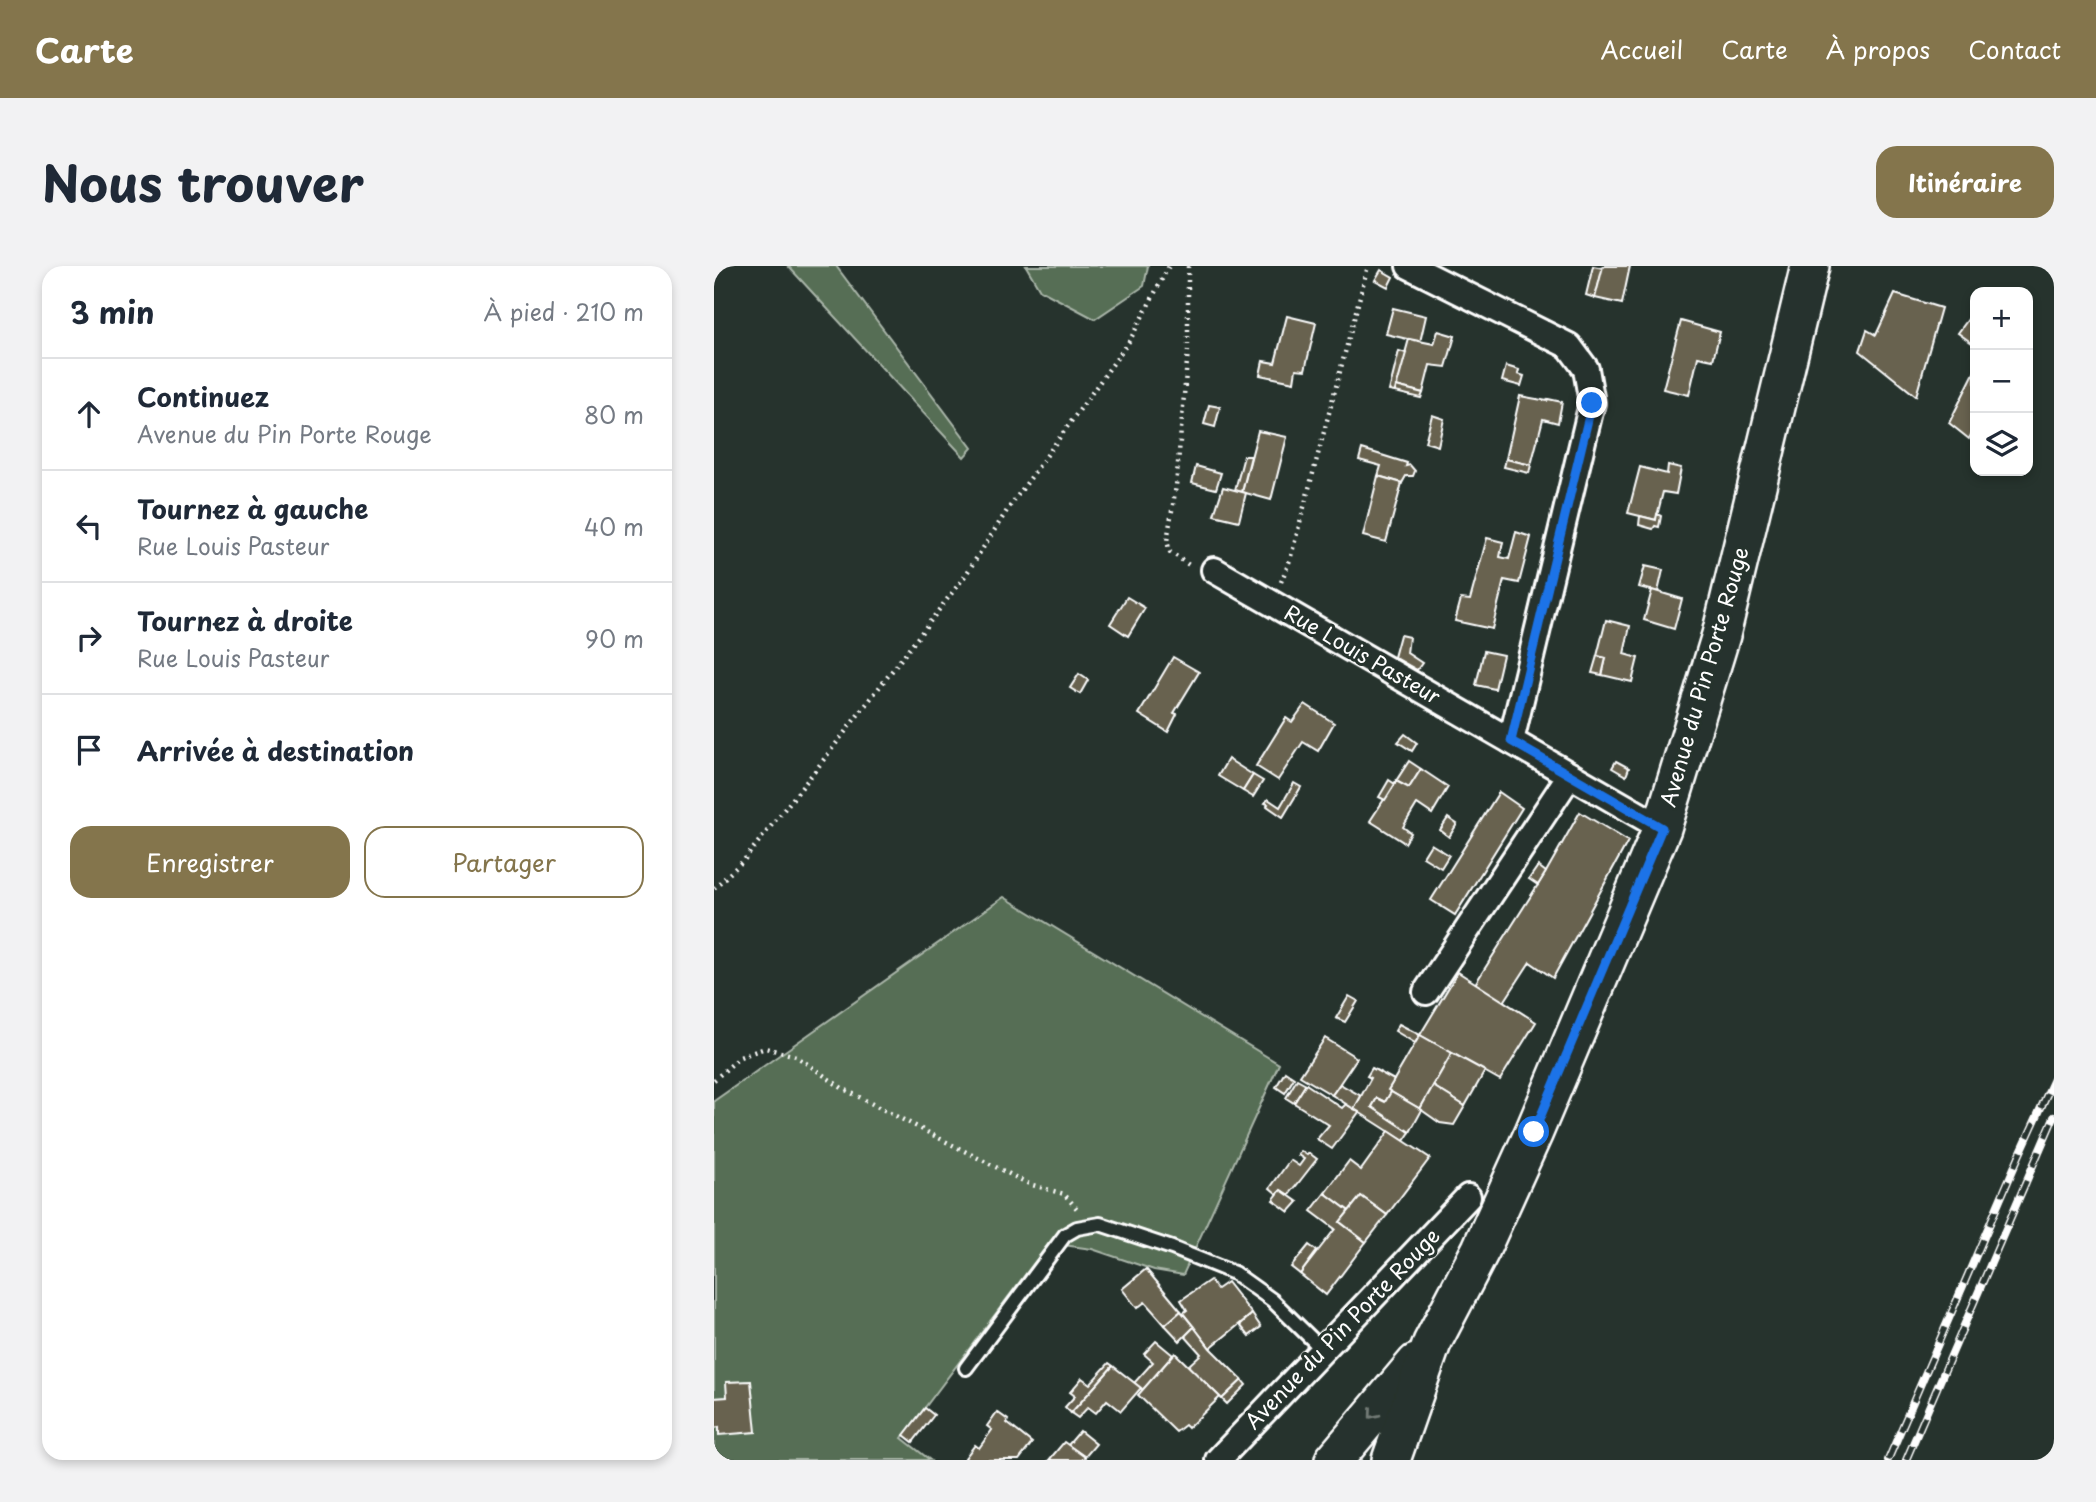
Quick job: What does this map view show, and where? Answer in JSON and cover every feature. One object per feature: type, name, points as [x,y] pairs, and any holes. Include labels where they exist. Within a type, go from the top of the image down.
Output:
[{"type":"main road","name":"Avenue du Pin Porte Rouge","points":[[1391,1460],[1433,1343],[1539,1120],[1662,828],[1720,635],[1810,266]]},
{"type":"main road","name":"Avenue du Pin Porte Rouge","points":[[1335,1460],[1433,1343]]},
{"type":"street","points":[[1409,266],[1569,346],[1586,369],[1592,403],[1511,741]]},
{"type":"street","name":"Rue Louis Pasteur","points":[[1214,570],[1662,828]]},
{"type":"street","points":[[1426,992],[1570,775]]},
{"type":"street","name":"Avenue du Pin Porte Rouge","points":[[1218,1460],[1468,1197]]},
{"type":"lane","points":[[966,1368],[1065,1235],[1077,1228],[1100,1223],[1234,1273],[1272,1300],[1323,1350]]},
{"type":"path","points":[[714,888],[744,860],[965,576],[1008,509],[1130,340],[1169,266]]},
{"type":"path","points":[[1188,266],[1188,350],[1176,486],[1167,541],[1170,552],[1194,569],[1214,570]]},
{"type":"path","points":[[1272,603],[1290,559],[1368,266]]},
{"type":"path","points":[[714,1080],[740,1058],[765,1048],[796,1056],[842,1088],[882,1109],[1029,1184],[1064,1194],[1079,1211],[1086,1226]]},
{"type":"green space","points":[[788,266],[836,266],[972,448],[964,457]]},
{"type":"green space","points":[[1026,266],[1148,266],[1144,286],[1095,319],[1040,290]]},
{"type":"green space","points":[[1004,897],[1279,1064],[1183,1275],[1154,1270],[1092,1249],[1049,1243],[902,1438],[930,1460],[714,1460],[714,1101]]},
{"type":"building","points":[[1593,266],[1603,268],[1595,298],[1586,295]]},
{"type":"building","points":[[1603,266],[1630,266],[1622,304],[1595,298]]},
{"type":"building","points":[[1381,270],[1393,277],[1388,287],[1375,280]]},
{"type":"building","points":[[1895,294],[1941,308],[1916,396],[1860,351],[1867,330],[1876,335]]},
{"type":"building","points":[[1393,308],[1426,316],[1420,342],[1386,334]]},
{"type":"building","points":[[1287,316],[1316,323],[1305,370],[1296,369],[1294,382],[1260,375],[1263,361],[1275,363]]},
{"type":"building","points":[[1969,318],[1970,341],[1958,333]]},
{"type":"building","points":[[1681,321],[1720,332],[1713,360],[1698,357],[1689,395],[1663,389]]},
{"type":"building","points":[[1438,331],[1455,336],[1446,367],[1430,365],[1423,393],[1396,386],[1409,339],[1434,344]]},
{"type":"building","points":[[1399,351],[1406,353],[1395,392],[1389,391]]},
{"type":"building","points":[[1506,366],[1519,370],[1518,374],[1524,376],[1521,386],[1502,381]]},
{"type":"building","points":[[1970,381],[1969,439],[1949,423]]},
{"type":"building","points":[[1396,386],[1423,393],[1421,398],[1395,392]]},
{"type":"building","points":[[1520,396],[1562,402],[1558,423],[1543,419],[1531,465],[1506,459]]},
{"type":"building","points":[[1209,405],[1220,407],[1215,427],[1204,424]]},
{"type":"building","points":[[1432,415],[1444,419],[1438,446],[1425,442]]},
{"type":"building","points":[[1258,431],[1287,437],[1271,500],[1242,492]]},
{"type":"building","points":[[1362,449],[1407,463],[1406,466],[1410,465],[1415,471],[1413,476],[1406,476],[1402,483],[1378,476],[1381,466],[1359,460]]},
{"type":"building","points":[[1244,456],[1251,456],[1242,492],[1235,490]]},
{"type":"building","points":[[1506,459],[1531,465],[1529,473],[1504,467]]},
{"type":"building","points":[[1668,465],[1681,468],[1676,494],[1663,492],[1656,520],[1628,513],[1640,467],[1667,474]]},
{"type":"building","points":[[1196,466],[1221,473],[1216,489],[1192,483]]},
{"type":"building","points":[[1378,476],[1402,483],[1386,542],[1363,536]]},
{"type":"building","points":[[1223,487],[1246,493],[1239,521],[1214,515]]},
{"type":"building","points":[[1657,514],[1661,516],[1659,527],[1655,526],[1653,529],[1639,525],[1640,516],[1656,520]]},
{"type":"building","points":[[1516,532],[1531,537],[1519,583],[1504,580],[1492,629],[1455,621],[1461,599],[1470,600],[1487,538],[1503,542],[1500,557],[1509,559]]},
{"type":"building","points":[[1645,566],[1663,570],[1658,592],[1639,587]]},
{"type":"building","points":[[1652,590],[1682,599],[1674,629],[1644,620]]},
{"type":"building","points":[[1127,597],[1145,608],[1128,636],[1110,624]]},
{"type":"building","points":[[1606,620],[1630,626],[1624,654],[1638,658],[1632,682],[1602,675],[1606,658],[1597,656]]},
{"type":"building","points":[[1400,635],[1409,637],[1407,653],[1422,663],[1417,670],[1394,657]]},
{"type":"building","points":[[1484,651],[1503,655],[1495,689],[1476,685]]},
{"type":"building","points":[[1597,656],[1606,658],[1602,675],[1592,673]]},
{"type":"building","points":[[1173,657],[1199,672],[1174,713],[1177,714],[1168,732],[1139,714]]},
{"type":"building","points":[[1079,674],[1088,680],[1080,694],[1070,688]]},
{"type":"building","points":[[1305,704],[1334,723],[1318,751],[1303,742],[1278,780],[1256,766],[1286,718],[1292,722]]},
{"type":"building","points":[[1405,734],[1417,743],[1412,751],[1398,742]]},
{"type":"building","points":[[1228,759],[1253,775],[1243,791],[1218,776]]},
{"type":"building","points":[[1409,761],[1421,769],[1409,788],[1396,781]]},
{"type":"building","points":[[1616,761],[1629,768],[1626,776],[1612,768]]},
{"type":"building","points":[[1421,769],[1448,787],[1432,814],[1417,804],[1403,827],[1411,833],[1405,843],[1370,821],[1396,781],[1409,788]]},
{"type":"building","points":[[1253,775],[1263,781],[1253,797],[1243,791]]},
{"type":"building","points":[[1389,780],[1395,784],[1385,800],[1379,797]]},
{"type":"building","points":[[1294,783],[1301,787],[1283,817],[1265,803],[1268,799],[1280,807]]},
{"type":"building","points":[[1499,792],[1522,808],[1455,915],[1431,900]]},
{"type":"building","points":[[1580,812],[1628,841],[1553,978],[1530,962],[1504,1002],[1475,984],[1546,872]]},
{"type":"building","points":[[1448,818],[1457,824],[1449,837],[1440,830]]},
{"type":"building","points":[[1431,844],[1449,855],[1441,868],[1423,857]]},
{"type":"building","points":[[1538,866],[1546,872],[1538,885],[1529,879]]},
{"type":"building","points":[[1458,972],[1536,1022],[1500,1080],[1420,1035]]},
{"type":"building","points":[[1349,996],[1358,1001],[1345,1022],[1336,1018]]},
{"type":"building","points":[[1399,1024],[1420,1035],[1415,1043],[1395,1031]]},
{"type":"building","points":[[1420,1035],[1452,1053],[1420,1109],[1388,1090]]},
{"type":"building","points":[[1325,1038],[1357,1058],[1332,1095],[1300,1076]]},
{"type":"building","points":[[1452,1053],[1485,1071],[1465,1106],[1433,1086]]},
{"type":"building","points":[[1372,1068],[1394,1080],[1385,1102],[1377,1098],[1372,1107],[1410,1132],[1404,1141],[1354,1109],[1371,1078],[1367,1076]]},
{"type":"building","points":[[1285,1072],[1294,1078],[1285,1093],[1276,1087]]},
{"type":"building","points":[[1297,1079],[1306,1084],[1294,1103],[1286,1098]]},
{"type":"building","points":[[1306,1084],[1342,1108],[1346,1104],[1359,1112],[1332,1149],[1317,1139],[1329,1125],[1294,1103]]},
{"type":"building","points":[[1340,1084],[1361,1096],[1354,1109],[1332,1095]]},
{"type":"building","points":[[1433,1086],[1465,1106],[1454,1125],[1440,1123],[1420,1109]]},
{"type":"building","points":[[1391,1092],[1422,1110],[1410,1132],[1372,1107],[1377,1098],[1385,1102]]},
{"type":"building","points":[[1389,1131],[1430,1158],[1387,1215],[1361,1196],[1349,1211],[1325,1193],[1349,1161],[1361,1170]]},
{"type":"building","points":[[1301,1151],[1317,1159],[1289,1195],[1281,1190],[1277,1194],[1270,1188],[1290,1160],[1299,1166],[1304,1159],[1298,1155]]},
{"type":"building","points":[[1281,1190],[1298,1202],[1289,1212],[1273,1200]]},
{"type":"building","points":[[1325,1193],[1349,1211],[1340,1222],[1366,1242],[1326,1295],[1300,1274],[1335,1229],[1311,1211]]},
{"type":"building","points":[[1361,1196],[1387,1215],[1366,1242],[1340,1222]]},
{"type":"building","points":[[1309,1245],[1317,1251],[1300,1274],[1291,1267]]},
{"type":"building","points":[[1146,1269],[1181,1311],[1165,1325],[1145,1302],[1137,1308],[1122,1289]]},
{"type":"building","points":[[1210,1280],[1217,1289],[1227,1282],[1252,1314],[1210,1348],[1183,1313],[1187,1310],[1181,1300]]},
{"type":"building","points":[[1181,1311],[1194,1327],[1180,1341],[1165,1325]]},
{"type":"building","points":[[1252,1314],[1261,1327],[1249,1336],[1240,1325]]},
{"type":"building","points":[[1194,1327],[1210,1348],[1242,1380],[1222,1399],[1188,1366],[1201,1354],[1185,1336]]},
{"type":"building","points":[[1156,1341],[1173,1355],[1143,1390],[1134,1383],[1153,1362],[1144,1354]]},
{"type":"building","points":[[1175,1353],[1220,1397],[1188,1428],[1185,1425],[1176,1432],[1138,1395]]},
{"type":"building","points":[[1109,1363],[1113,1366],[1071,1413],[1065,1407],[1075,1396],[1070,1392],[1082,1378],[1090,1384]]},
{"type":"building","points":[[1113,1366],[1141,1388],[1121,1411],[1107,1400],[1096,1413],[1088,1407],[1078,1418],[1071,1413]]},
{"type":"building","points":[[1242,1380],[1246,1385],[1227,1404],[1222,1399]]},
{"type":"building","points":[[751,1381],[756,1432],[719,1435],[719,1427],[714,1428],[714,1398],[727,1397],[726,1382]]},
{"type":"building","points":[[925,1408],[934,1415],[913,1442],[904,1435]]},
{"type":"building","points":[[997,1412],[1032,1443],[1019,1460],[967,1460],[965,1458],[975,1445],[979,1448],[992,1430],[987,1426]]},
{"type":"building","points":[[1080,1431],[1096,1444],[1085,1457],[1068,1445]]},
{"type":"building","points":[[1064,1442],[1085,1457],[1082,1460],[1049,1460]]},
{"type":"railway","points":[[1888,1460],[2054,1079]]},
{"type":"railway","points":[[1906,1460],[2054,1117]]},
{"type":"route","points":[[1534,1132],[1662,828],[1511,741],[1592,403]]}]
